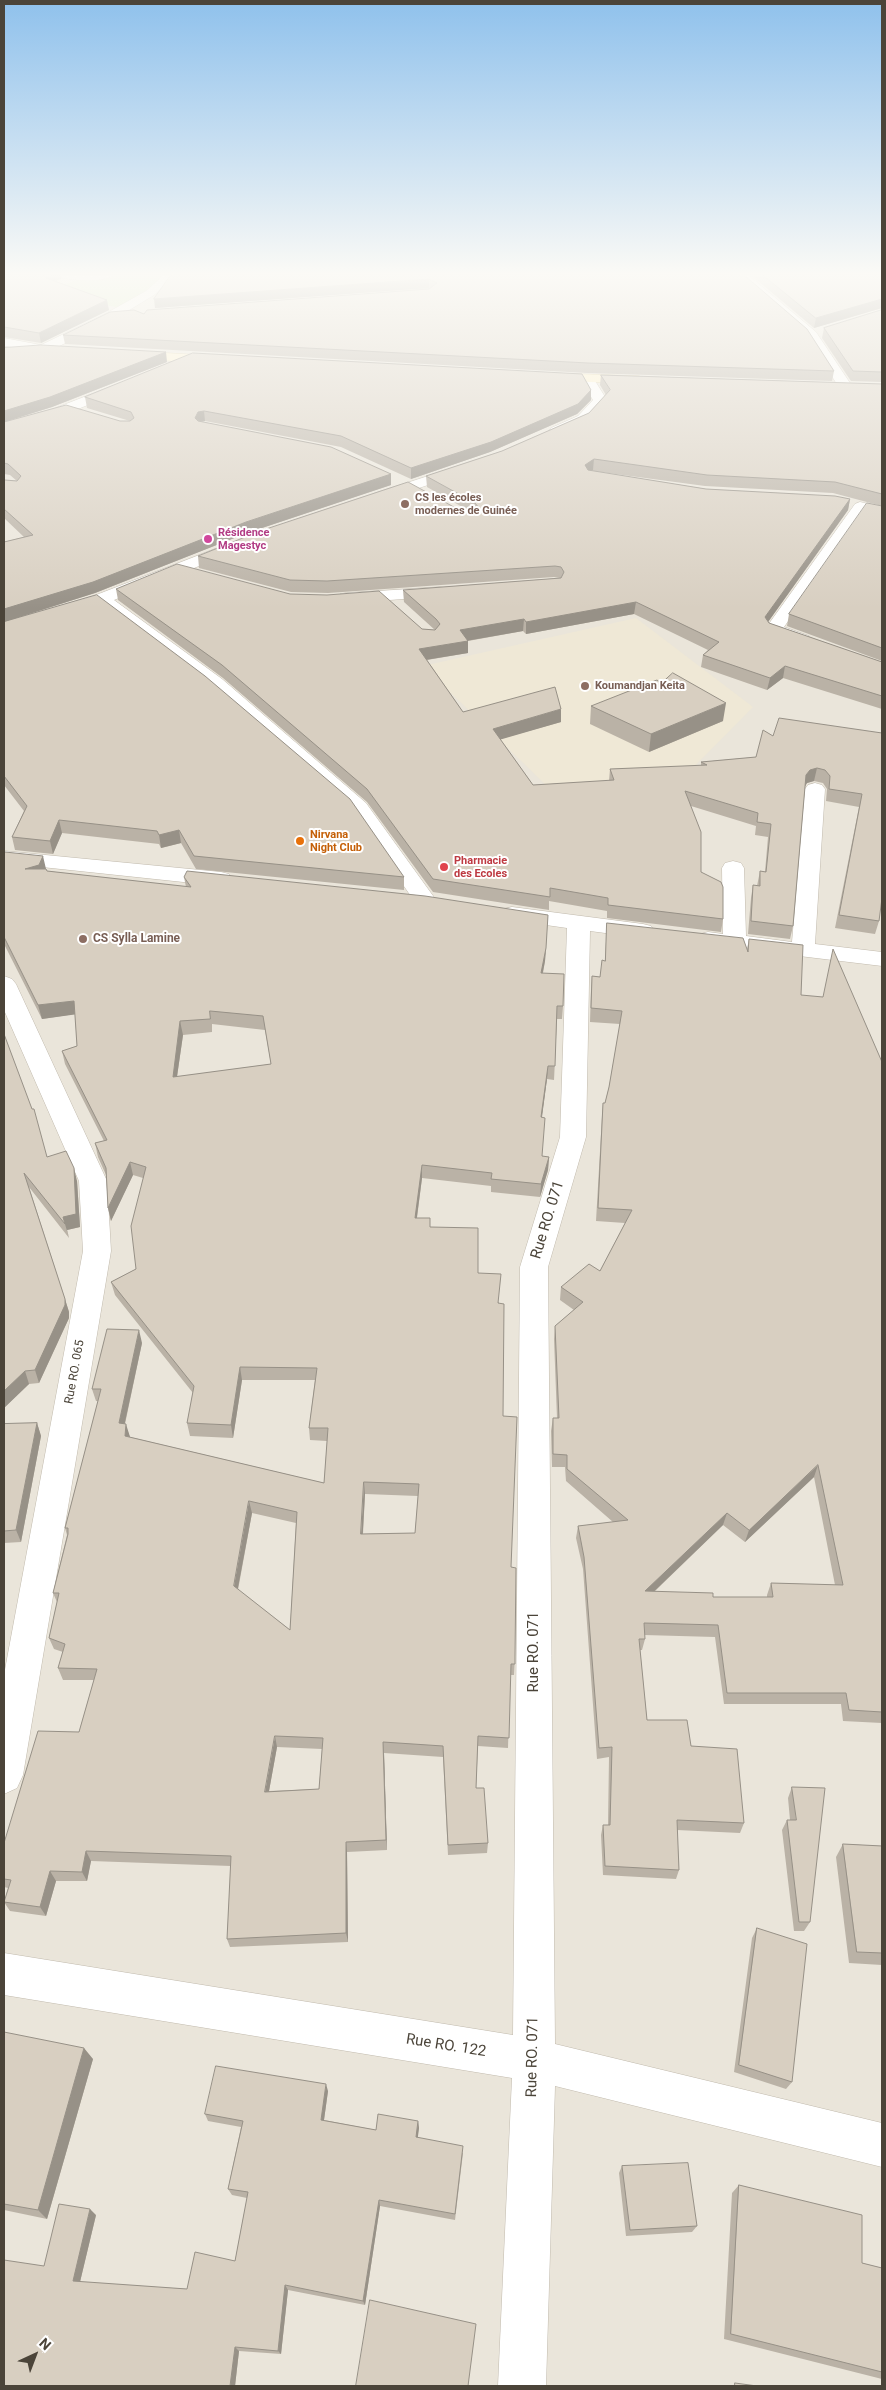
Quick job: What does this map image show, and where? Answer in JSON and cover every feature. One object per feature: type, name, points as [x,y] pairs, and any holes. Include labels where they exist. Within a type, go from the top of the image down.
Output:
[{"type":"street","points":[[4,428],[68,408],[121,387]]},
{"type":"street","points":[[540,438],[583,419],[600,400],[592,387]]},
{"type":"street","points":[[68,408],[85,414]]},
{"type":"street","points":[[364,501],[479,463]]},
{"type":"street","points":[[394,478],[427,495]]},
{"type":"street","points":[[842,502],[882,512]]},
{"type":"street","points":[[820,646],[774,629],[860,507]]},
{"type":"street","points":[[4,628],[102,599],[245,542]]},
{"type":"street","points":[[176,569],[205,577]]},
{"type":"street","points":[[328,600],[460,591]]},
{"type":"street","points":[[384,596],[403,613]]},
{"type":"street","points":[[102,599],[216,683],[359,807],[434,901],[395,897]]},
{"type":"street","points":[[803,949],[815,789]]},
{"type":"street","points":[[4,857],[239,881]]},
{"type":"street","points":[[733,868],[735,942]]},
{"type":"street","points":[[492,910],[579,924],[882,959]]},
{"type":"street","name":"Rue RO. 071","points":[[522,2386],[534,2060],[534,1267],[573,1138],[579,924]]},
{"type":"street","name":"Rue RO. 065","points":[[4,984],[93,1181],[97,1251],[4,1776]]},
{"type":"street","name":"Rue RO. 122","points":[[4,1974],[534,2060],[882,2145]]},
{"type":"shaded area","points":[[4,387],[882,387],[882,2386],[4,2386]]},
{"type":"shaded area","name":"Koumandjan Keita","points":[[636,618],[753,707],[687,774],[549,788],[423,666]]},
{"type":"building","points":[[4,387],[77,387],[50,397],[4,411]]},
{"type":"building","points":[[111,387],[589,387],[591,390],[578,404],[491,442],[411,468],[341,436],[204,411],[198,412],[195,418],[198,421],[331,447],[391,474],[246,522],[93,582],[4,609],[4,542],[33,535],[4,509],[4,479],[17,481],[21,476],[8,464],[4,463],[4,422],[66,405],[120,421],[130,421],[134,418],[131,412],[85,397]]},
{"type":"building","points":[[608,387],[882,387],[882,494],[835,482],[707,475],[594,459],[585,465],[588,470],[706,489],[835,496],[850,499],[765,617],[769,623],[882,662],[882,696],[785,666],[770,678],[703,655],[719,642],[636,602],[526,622],[524,619],[460,630],[468,641],[419,649],[463,712],[555,687],[561,709],[493,729],[533,785],[614,780],[610,769],[707,765],[701,762],[756,757],[763,730],[773,736],[779,718],[882,733],[882,898],[879,921],[839,915],[862,794],[829,789],[830,776],[825,770],[817,768],[810,770],[806,775],[793,926],[751,921],[753,885],[760,886],[760,871],[766,872],[771,824],[757,822],[758,813],[685,791],[701,832],[701,872],[721,882],[723,887],[723,919],[608,905],[608,898],[550,888],[550,897],[433,879],[367,789],[222,665],[116,589],[177,564],[290,594],[327,595],[379,591],[422,629],[435,630],[440,624],[436,619],[403,590],[561,578],[564,572],[561,567],[555,566],[327,581],[290,580],[198,556],[260,531],[408,482],[463,512],[476,512],[479,508],[475,503],[426,476],[502,451],[589,413],[610,390]]},
{"type":"building","points":[[867,503],[882,506],[882,648],[789,614]]},
{"type":"building","points":[[97,595],[205,676],[350,799],[404,877],[194,856],[179,830],[159,835],[157,831],[59,820],[50,841],[12,837],[27,806],[4,776],[4,622]]},
{"type":"building","points":[[673,673],[726,703],[651,734],[591,706],[657,680],[661,683]]},
{"type":"building","points":[[5,852],[43,856],[39,865],[25,869],[46,869],[47,871],[191,887],[184,877],[187,871],[425,896],[548,915],[546,948],[541,973],[564,974],[563,1006],[557,1006],[555,1066],[548,1066],[541,1117],[545,1118],[542,1156],[549,1157],[541,1184],[491,1179],[492,1173],[422,1165],[415,1218],[430,1218],[430,1227],[478,1228],[478,1273],[501,1274],[498,1303],[504,1304],[503,1416],[517,1417],[511,1567],[516,1568],[515,1664],[511,1664],[509,1738],[478,1736],[476,1788],[484,1788],[488,1843],[448,1845],[443,1746],[383,1742],[386,1840],[346,1842],[346,1933],[227,1939],[231,1856],[86,1851],[82,1872],[50,1871],[40,1907],[4,1902],[11,1880],[4,1879],[4,1843],[38,1731],[79,1732],[97,1669],[58,1668],[65,1644],[49,1638],[59,1593],[53,1593],[68,1534],[68,1528],[65,1528],[101,1389],[92,1389],[107,1329],[139,1330],[119,1423],[126,1424],[125,1436],[324,1483],[328,1428],[309,1428],[317,1368],[240,1367],[231,1425],[187,1423],[194,1386],[111,1282],[136,1269],[131,1226],[146,1167],[130,1162],[108,1208],[106,1168],[95,1143],[107,1140],[62,1051],[77,1046],[74,1001],[38,1005],[4,937]],"holes":[[[210,1011],[263,1016],[271,1064],[173,1077],[180,1021],[210,1019]],[[364,1482],[419,1484],[415,1533],[361,1534]],[[249,1501],[297,1512],[290,1630],[234,1586]],[[275,1736],[323,1738],[319,1789],[265,1792]]]},
{"type":"building","points":[[607,923],[743,938],[748,952],[749,939],[803,945],[801,995],[823,997],[833,949],[882,1062],[882,1712],[849,1710],[846,1693],[727,1693],[718,1625],[644,1623],[645,1639],[639,1639],[647,1720],[687,1720],[691,1746],[737,1749],[744,1823],[677,1820],[679,1870],[605,1866],[603,1825],[610,1825],[612,1747],[599,1748],[584,1557],[578,1526],[628,1520],[567,1469],[567,1455],[553,1454],[553,1418],[559,1418],[555,1326],[583,1302],[561,1287],[589,1264],[600,1271],[632,1210],[598,1208],[603,1103],[605,1103],[609,1087],[622,1011],[591,1008],[592,976],[600,977],[602,960],[605,961]],"holes":[[[818,1465],[843,1585],[771,1583],[773,1597],[713,1597],[713,1593],[645,1591],[727,1513],[749,1530]]]},
{"type":"building","points":[[4,1034],[32,1109],[34,1109],[47,1157],[66,1151],[74,1168],[76,1214],[63,1217],[65,1224],[24,1173],[65,1299],[65,1305],[35,1370],[25,1371],[4,1391]]},
{"type":"building","points":[[37,1423],[16,1530],[4,1531],[4,1424]]},
{"type":"building","points":[[792,1787],[825,1788],[810,1922],[799,1922],[787,1820],[796,1820]]},
{"type":"building","points":[[843,1844],[882,1846],[882,1953],[857,1952]]},
{"type":"building","points":[[757,1928],[807,1944],[792,2082],[739,2065]]},
{"type":"building","points":[[4,2032],[84,2048],[38,2210],[4,2204]]},
{"type":"building","points":[[216,2066],[326,2084],[321,2120],[376,2130],[378,2114],[418,2121],[416,2137],[463,2146],[455,2214],[379,2200],[363,2301],[285,2285],[278,2351],[235,2347],[230,2386],[4,2386],[4,2260],[44,2266],[59,2204],[90,2209],[73,2281],[187,2289],[195,2252],[235,2261],[248,2192],[228,2189],[243,2121],[205,2114]]},
{"type":"building","points":[[688,2163],[697,2226],[630,2230],[622,2166]]},
{"type":"building","points":[[739,2185],[862,2215],[862,2263],[882,2268],[882,2372],[731,2334]]},
{"type":"building","points":[[370,2300],[476,2324],[468,2386],[356,2386]]},
{"type":"building","points":[[735,2383],[757,2386],[735,2386]]},
{"type":"place","name":"CS les écoles modernes de Guinée","points":[[405,504]]},
{"type":"place","name":"Résidence Magestyc","points":[[208,539]]},
{"type":"place","name":"Koumandjan Keita","points":[[585,686]]},
{"type":"place","name":"Nirvana Night Club","points":[[300,841]]},
{"type":"place","name":"Pharmacie des Ecoles","points":[[444,867]]},
{"type":"place","name":"CS Sylla Lamine","points":[[83,939]]}]
